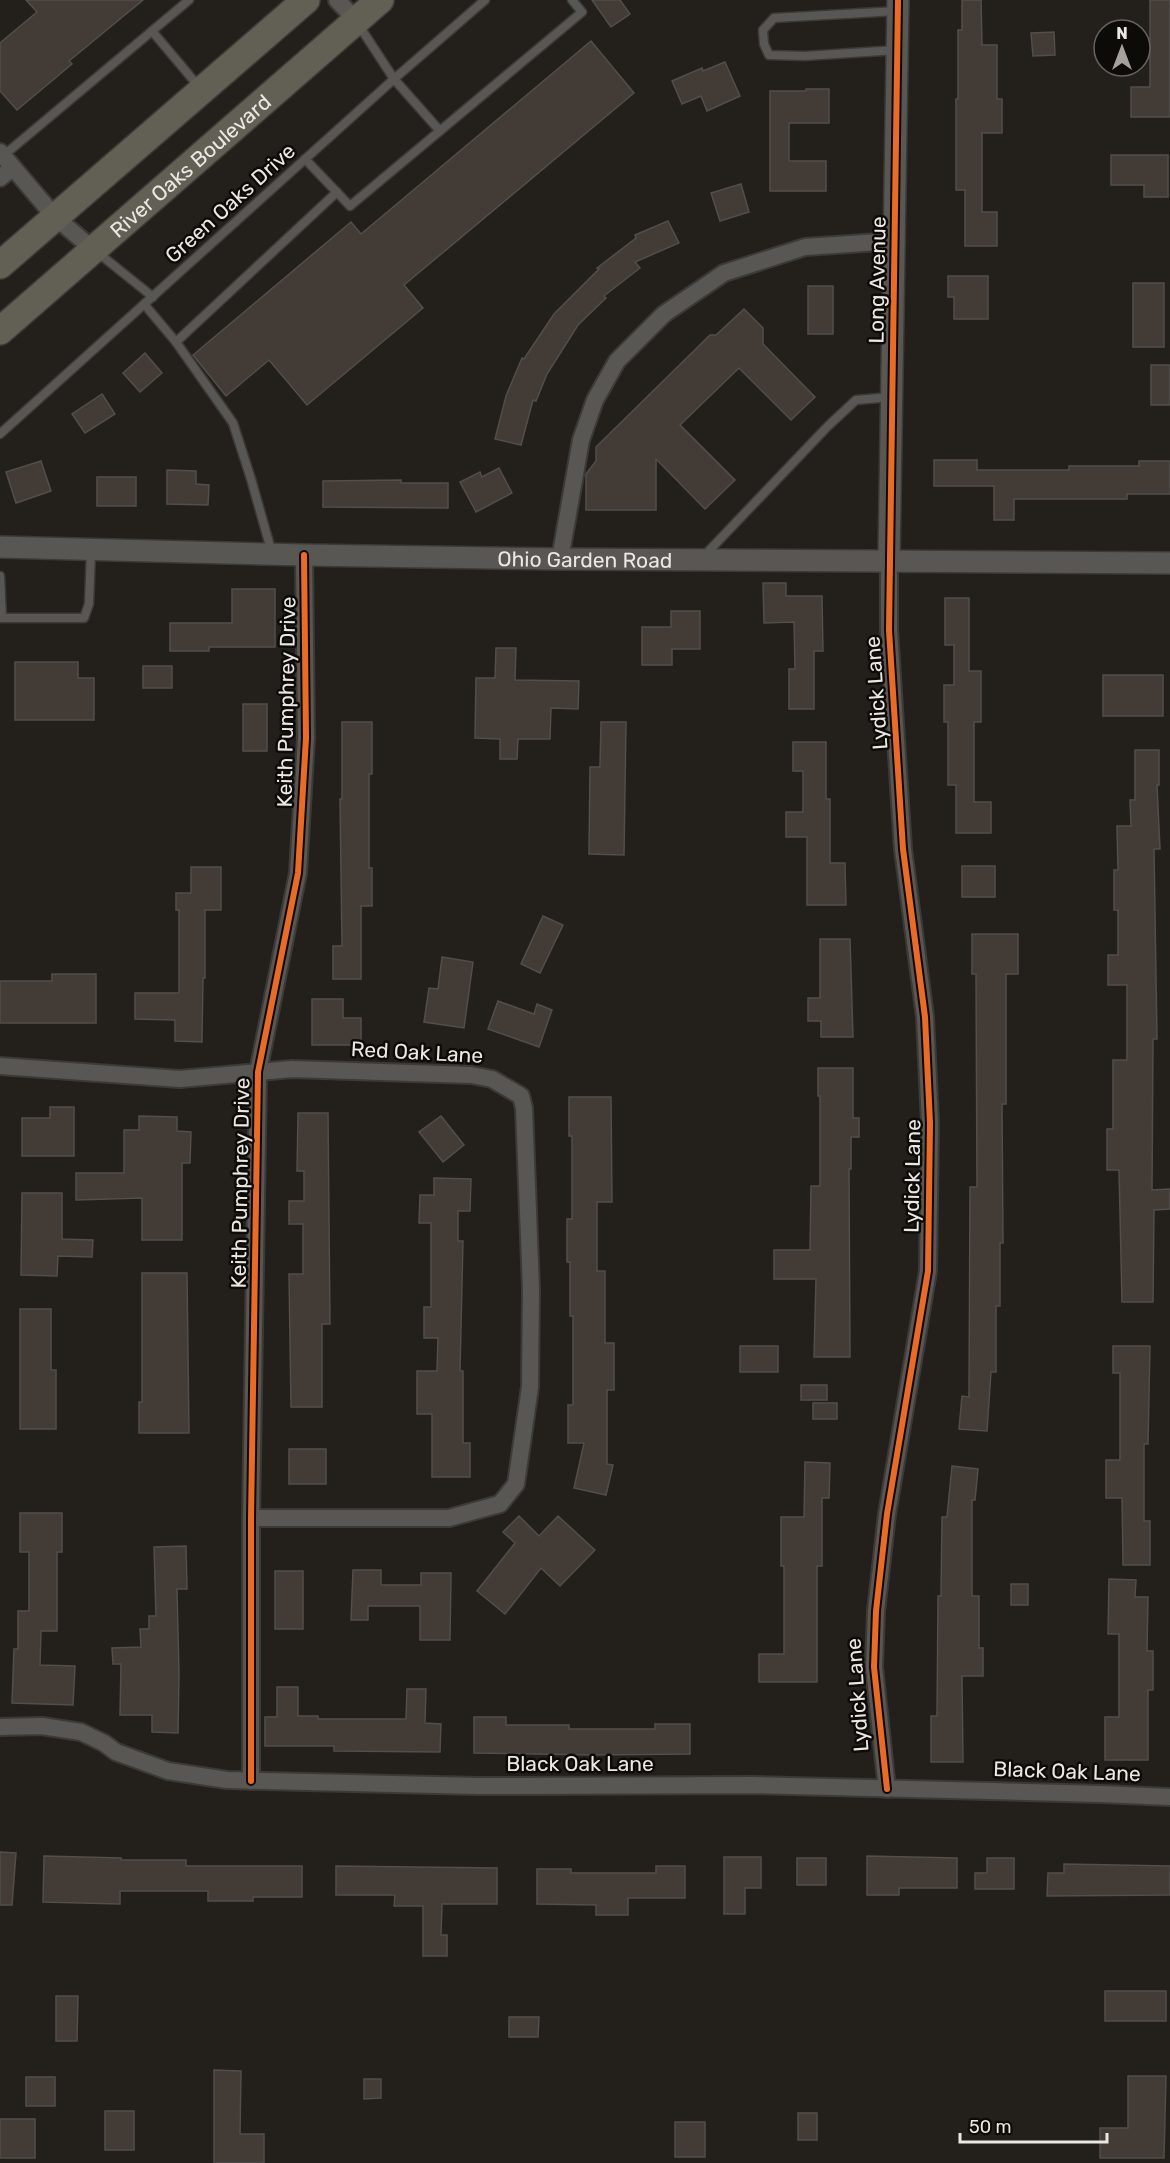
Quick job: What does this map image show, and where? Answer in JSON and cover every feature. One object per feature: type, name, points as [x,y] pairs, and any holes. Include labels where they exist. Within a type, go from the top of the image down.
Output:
[{"type":"main road","points":[[0,265],[306,0]]},
{"type":"main road","name":"River Oaks Boulevard","points":[[0,332],[380,0]]},
{"type":"street","points":[[337,0],[357,21]]},
{"type":"street","name":"Long Avenue","points":[[889,560],[898,5]]},
{"type":"street","points":[[4,164],[55,217],[94,250]]},
{"type":"street","points":[[560,559],[581,440],[595,400],[617,361],[664,314],[724,273],[795,250],[805,247],[894,241]]},
{"type":"street","name":"Ohio Garden Road","points":[[0,547],[560,559],[1170,563]]},
{"type":"street","name":"Keith Pumphrey Drive","points":[[251,1781],[251,1518],[258,1072],[298,873],[306,738],[304,555]]},
{"type":"street","name":"Lydick Lane","points":[[887,1789],[874,1667],[876,1611],[887,1514],[928,1271],[930,1123],[925,1017],[903,849],[889,630],[889,560]]},
{"type":"street","name":"Red Oak Lane","points":[[0,1066],[180,1079],[292,1069],[471,1075],[492,1079],[521,1096],[524,1108],[531,1289],[530,1387],[516,1484],[500,1503],[449,1518],[251,1518]]},
{"type":"street","name":"Black Oak Lane","points":[[0,1727],[42,1726],[81,1732],[104,1743],[116,1752],[168,1771],[227,1780],[479,1786],[753,1785],[1170,1797]]},
{"type":"lane","points":[[4,164],[189,0]]},
{"type":"lane","name":"Green Oaks Drive","points":[[0,434],[394,79],[485,0]]},
{"type":"lane","points":[[305,159],[350,206],[582,12],[572,0]]},
{"type":"lane","points":[[897,51],[805,56],[769,55],[764,44],[762,30],[774,18],[898,5]]},
{"type":"lane","points":[[357,21],[394,79],[440,131]]},
{"type":"lane","points":[[152,31],[202,91]]},
{"type":"lane","points":[[176,342],[337,192]]},
{"type":"lane","points":[[94,250],[153,297]]},
{"type":"lane","points":[[144,304],[176,342],[233,423],[272,554]]},
{"type":"lane","points":[[701,559],[828,426],[856,400],[891,397]]},
{"type":"lane","points":[[0,576],[2,618],[84,618],[89,604],[91,549]]},
{"type":"building","points":[[26,0],[143,0],[69,61],[72,64],[17,110],[0,91],[0,43],[37,12]]},
{"type":"building","points":[[592,0],[620,0],[630,14],[611,27]]},
{"type":"building","points":[[962,0],[981,0],[982,45],[997,45],[997,99],[1002,99],[1002,133],[982,133],[982,212],[997,212],[997,246],[965,246],[965,190],[956,190],[958,30],[962,30]]},
{"type":"building","points":[[1150,0],[1170,0],[1170,117],[1131,117],[1131,87],[1150,87],[1150,78],[1152,78],[1152,18],[1150,18]]},
{"type":"building","points":[[1054,32],[1055,55],[1033,56],[1031,33]]},
{"type":"building","points":[[591,41],[634,93],[404,285],[423,308],[307,405],[269,360],[226,396],[193,355],[351,222],[361,234]]},
{"type":"building","points":[[725,62],[740,96],[707,111],[701,96],[682,104],[672,81],[702,68],[703,71]]},
{"type":"building","points":[[806,89],[829,89],[829,123],[789,123],[789,161],[826,161],[826,191],[770,191],[770,91],[806,91]]},
{"type":"building","points":[[1111,155],[1168,155],[1168,197],[1144,197],[1144,185],[1111,185]]},
{"type":"building","points":[[741,184],[749,212],[720,221],[711,193]]},
{"type":"building","points":[[668,221],[679,243],[635,262],[640,268],[604,296],[606,298],[578,325],[547,374],[536,401],[533,400],[521,445],[495,439],[506,396],[522,358],[524,359],[554,314],[599,269],[597,268],[636,238],[635,235]]},
{"type":"building","points":[[948,276],[988,276],[988,319],[954,319],[954,297],[948,297]]},
{"type":"building","points":[[1133,283],[1164,283],[1164,347],[1133,347]]},
{"type":"building","points":[[808,286],[833,286],[833,334],[808,334]]},
{"type":"building","points":[[744,309],[763,328],[763,344],[815,397],[791,420],[739,368],[680,425],[735,480],[705,509],[656,459],[656,510],[586,510],[586,474],[596,461],[596,447],[710,335],[716,335]]},
{"type":"building","points":[[145,353],[162,373],[140,392],[123,373]]},
{"type":"building","points":[[1151,365],[1170,365],[1170,405],[1151,405]]},
{"type":"building","points":[[102,394],[115,414],[85,433],[72,414]]},
{"type":"building","points":[[934,460],[977,460],[977,470],[1069,470],[1069,466],[1139,466],[1139,461],[1170,461],[1170,494],[1127,494],[1127,499],[1014,499],[1014,520],[994,520],[994,486],[934,486]]},
{"type":"building","points":[[41,461],[51,491],[16,503],[6,472]]},
{"type":"building","points":[[499,468],[512,493],[476,512],[460,482],[480,472],[482,477]]},
{"type":"building","points":[[167,470],[196,471],[196,484],[209,485],[208,505],[167,504]]},
{"type":"building","points":[[97,477],[136,477],[136,506],[97,506]]},
{"type":"building","points":[[401,480],[401,483],[448,483],[448,508],[323,507],[323,481]]},
{"type":"building","points":[[763,583],[786,583],[786,596],[822,596],[823,651],[814,651],[814,709],[789,709],[789,669],[795,669],[794,622],[764,623]]},
{"type":"building","points":[[232,589],[275,589],[275,647],[209,647],[209,651],[170,651],[170,623],[232,623]]},
{"type":"building","points":[[945,598],[969,598],[969,671],[981,671],[981,722],[974,722],[974,802],[991,802],[991,833],[956,833],[956,785],[948,785],[948,722],[944,722],[944,685],[954,685],[954,645],[945,645]]},
{"type":"building","points":[[671,611],[700,611],[700,649],[672,649],[672,665],[642,665],[642,627],[671,627]]},
{"type":"building","points":[[496,648],[516,648],[515,680],[579,681],[578,709],[551,708],[550,739],[518,739],[517,759],[500,759],[500,739],[475,738],[476,678],[495,678]]},
{"type":"building","points":[[15,662],[78,662],[78,678],[94,678],[94,720],[15,720]]},
{"type":"building","points":[[143,666],[172,666],[172,688],[143,688]]},
{"type":"building","points":[[1103,675],[1163,675],[1163,716],[1103,716]]},
{"type":"building","points":[[243,704],[267,704],[267,751],[243,751]]},
{"type":"building","points":[[342,722],[372,722],[372,774],[369,774],[369,868],[372,868],[372,906],[361,906],[361,979],[333,979],[333,946],[342,946],[340,799],[342,799]]},
{"type":"building","points":[[601,722],[626,722],[624,855],[589,854],[590,767],[600,767]]},
{"type":"building","points":[[793,742],[826,742],[826,799],[830,799],[830,863],[845,863],[846,905],[807,905],[807,837],[786,837],[786,812],[803,812],[803,771],[793,771]]},
{"type":"building","points":[[1135,750],[1159,750],[1159,785],[1157,785],[1160,849],[1154,849],[1157,1039],[1153,1039],[1152,1190],[1170,1189],[1170,1209],[1154,1210],[1153,1302],[1122,1302],[1119,1170],[1107,1170],[1107,1129],[1113,1129],[1113,1060],[1127,1060],[1127,985],[1108,985],[1108,955],[1118,955],[1118,910],[1114,910],[1114,870],[1118,870],[1117,826],[1131,826],[1130,800],[1135,800]]},
{"type":"building","points":[[962,866],[995,866],[995,897],[962,897]]},
{"type":"building","points":[[191,867],[221,867],[221,910],[205,910],[202,1042],[175,1041],[175,1020],[135,1019],[135,993],[179,993],[179,910],[176,910],[176,893],[191,893]]},
{"type":"building","points":[[543,916],[563,925],[540,973],[521,964]]},
{"type":"building","points":[[972,934],[1018,934],[1018,974],[1006,974],[1006,1104],[1002,1104],[1003,1243],[1000,1243],[1000,1306],[996,1306],[996,1372],[991,1372],[987,1431],[959,1429],[962,1396],[969,1397],[970,1187],[977,1187],[976,974],[972,974]]},
{"type":"building","points":[[820,939],[850,939],[853,1037],[821,1037],[821,1021],[808,1021],[808,998],[820,998]]},
{"type":"building","points":[[442,957],[473,962],[464,1028],[424,1022],[429,988],[438,989]]},
{"type":"building","points":[[52,974],[96,974],[96,1023],[0,1023],[0,981],[52,981]]},
{"type":"building","points":[[312,999],[343,999],[343,1018],[361,1018],[361,1045],[312,1045]]},
{"type":"building","points":[[498,1001],[534,1014],[537,1004],[552,1010],[539,1047],[488,1029]]},
{"type":"building","points":[[818,1068],[853,1068],[853,1118],[859,1118],[859,1137],[851,1137],[851,1169],[849,1169],[850,1357],[814,1357],[816,1279],[774,1279],[774,1250],[810,1250],[811,1186],[820,1186]]},
{"type":"building","points":[[569,1097],[611,1097],[612,1202],[597,1202],[597,1271],[605,1271],[605,1343],[614,1343],[614,1390],[607,1390],[607,1464],[613,1465],[606,1495],[574,1488],[584,1443],[568,1443],[568,1405],[573,1405],[573,1316],[570,1316],[570,1262],[567,1262],[567,1219],[572,1219],[572,1136],[569,1136]]},
{"type":"building","points":[[50,1107],[74,1107],[74,1156],[22,1156],[22,1118],[50,1118]]},
{"type":"building","points":[[298,1113],[328,1113],[330,1324],[322,1324],[322,1407],[291,1407],[289,1274],[303,1274],[303,1224],[289,1224],[289,1201],[304,1201],[304,1171],[297,1171]]},
{"type":"building","points":[[139,1116],[177,1117],[177,1131],[191,1132],[190,1163],[182,1163],[182,1240],[142,1240],[142,1198],[76,1200],[76,1173],[124,1173],[124,1130],[139,1130]]},
{"type":"building","points":[[441,1116],[464,1145],[443,1162],[419,1132]]},
{"type":"building","points":[[434,1178],[471,1179],[470,1211],[458,1211],[458,1241],[463,1241],[460,1371],[463,1371],[463,1443],[470,1443],[470,1477],[432,1477],[432,1414],[417,1414],[417,1371],[437,1371],[438,1338],[424,1338],[424,1307],[431,1307],[431,1223],[419,1223],[420,1195],[434,1195]]},
{"type":"building","points":[[22,1193],[62,1193],[62,1239],[93,1240],[92,1257],[58,1256],[57,1276],[21,1275]]},
{"type":"building","points":[[142,1273],[187,1273],[189,1433],[139,1433],[139,1402],[142,1402]]},
{"type":"building","points":[[20,1309],[51,1309],[51,1370],[56,1370],[56,1429],[20,1429]]},
{"type":"building","points":[[740,1346],[778,1346],[778,1372],[740,1372]]},
{"type":"building","points":[[1113,1346],[1150,1346],[1148,1444],[1144,1444],[1144,1521],[1150,1521],[1150,1565],[1123,1565],[1122,1498],[1106,1498],[1106,1460],[1120,1460],[1120,1373],[1113,1373]]},
{"type":"building","points":[[801,1385],[827,1385],[827,1400],[801,1400]]},
{"type":"building","points":[[813,1403],[837,1403],[837,1419],[813,1419]]},
{"type":"building","points":[[289,1449],[326,1449],[326,1484],[289,1484]]},
{"type":"building","points":[[805,1462],[830,1463],[829,1498],[822,1498],[822,1566],[817,1566],[817,1682],[759,1682],[759,1654],[784,1654],[784,1566],[781,1566],[781,1517],[804,1517]]},
{"type":"building","points":[[952,1466],[978,1469],[975,1500],[972,1500],[972,1596],[979,1596],[979,1648],[983,1648],[983,1676],[962,1676],[963,1762],[931,1762],[931,1716],[937,1716],[938,1596],[941,1596],[942,1517],[947,1517]]},
{"type":"building","points":[[20,1513],[62,1513],[62,1552],[57,1552],[57,1631],[41,1631],[40,1665],[75,1666],[73,1705],[12,1703],[14,1649],[18,1649],[18,1611],[29,1611],[29,1552],[20,1552]]},
{"type":"building","points":[[519,1516],[539,1536],[558,1516],[595,1550],[560,1586],[541,1568],[505,1614],[477,1591],[515,1543],[503,1532]]},
{"type":"building","points":[[186,1546],[187,1589],[177,1589],[178,1733],[152,1732],[152,1715],[120,1715],[121,1664],[113,1664],[112,1648],[141,1647],[140,1629],[149,1629],[149,1616],[156,1616],[154,1547]]},
{"type":"building","points":[[353,1570],[381,1570],[381,1585],[421,1585],[421,1573],[451,1573],[450,1640],[420,1640],[420,1606],[368,1606],[368,1620],[351,1620]]},
{"type":"building","points":[[275,1571],[303,1571],[303,1629],[275,1629]]},
{"type":"building","points":[[1109,1579],[1136,1580],[1135,1597],[1148,1597],[1147,1651],[1153,1651],[1153,1690],[1148,1690],[1148,1760],[1105,1760],[1105,1717],[1119,1717],[1119,1634],[1108,1634]]},
{"type":"building","points":[[1011,1584],[1028,1584],[1028,1605],[1011,1605]]},
{"type":"building","points":[[277,1687],[298,1687],[298,1716],[318,1716],[318,1719],[406,1719],[407,1689],[426,1689],[425,1723],[441,1724],[440,1752],[334,1751],[334,1746],[265,1746],[265,1717],[277,1717]]},
{"type":"building","points":[[474,1717],[506,1717],[506,1725],[569,1725],[569,1729],[655,1729],[655,1724],[690,1724],[690,1754],[474,1753]]},
{"type":"building","points":[[0,1852],[16,1853],[12,1905],[0,1905]]},
{"type":"building","points":[[44,1856],[121,1858],[121,1860],[186,1860],[186,1866],[302,1866],[302,1897],[253,1897],[253,1901],[208,1901],[208,1891],[120,1891],[120,1904],[43,1902]]},
{"type":"building","points":[[867,1856],[957,1858],[957,1888],[899,1888],[899,1895],[867,1895]]},
{"type":"building","points":[[724,1857],[761,1857],[761,1888],[745,1888],[745,1914],[724,1914]]},
{"type":"building","points":[[797,1858],[826,1858],[826,1885],[797,1885]]},
{"type":"building","points":[[987,1858],[1014,1858],[1014,1889],[975,1889],[975,1873],[987,1873]]},
{"type":"building","points":[[1064,1864],[1170,1866],[1170,1895],[1047,1896],[1048,1873],[1064,1873]]},
{"type":"building","points":[[336,1866],[497,1868],[497,1904],[442,1904],[441,1935],[447,1935],[447,1956],[423,1956],[423,1906],[394,1906],[395,1895],[336,1895]]},
{"type":"building","points":[[656,1866],[685,1866],[685,1898],[628,1898],[628,1915],[596,1915],[596,1905],[537,1904],[537,1869],[571,1869],[571,1873],[656,1873]]},
{"type":"building","points":[[1105,1991],[1166,1991],[1166,2021],[1105,2021]]},
{"type":"building","points":[[56,1996],[78,1996],[77,2041],[56,2041]]},
{"type":"building","points":[[509,2017],[539,2017],[538,2037],[509,2037]]},
{"type":"building","points":[[214,2070],[241,2071],[240,2134],[264,2134],[264,2163],[214,2163]]},
{"type":"building","points":[[1128,2076],[1166,2076],[1164,2158],[1100,2158],[1100,2128],[1128,2128]]},
{"type":"building","points":[[26,2077],[55,2077],[55,2106],[26,2106]]},
{"type":"building","points":[[364,2079],[381,2079],[381,2098],[364,2099]]},
{"type":"building","points":[[105,2111],[134,2111],[134,2150],[105,2150]]},
{"type":"building","points":[[798,2113],[817,2113],[817,2140],[798,2140]]},
{"type":"building","points":[[0,2119],[35,2119],[35,2158],[0,2158]]},
{"type":"building","points":[[675,2122],[705,2122],[705,2157],[675,2157]]},
{"type":"cycle path","points":[[887,1789],[874,1667],[876,1611],[887,1514],[928,1271],[930,1123],[925,1017],[903,849],[889,630],[898,0]]},
{"type":"cycle path","points":[[251,1781],[251,1518],[258,1072],[298,873],[306,738],[304,555]]}]
